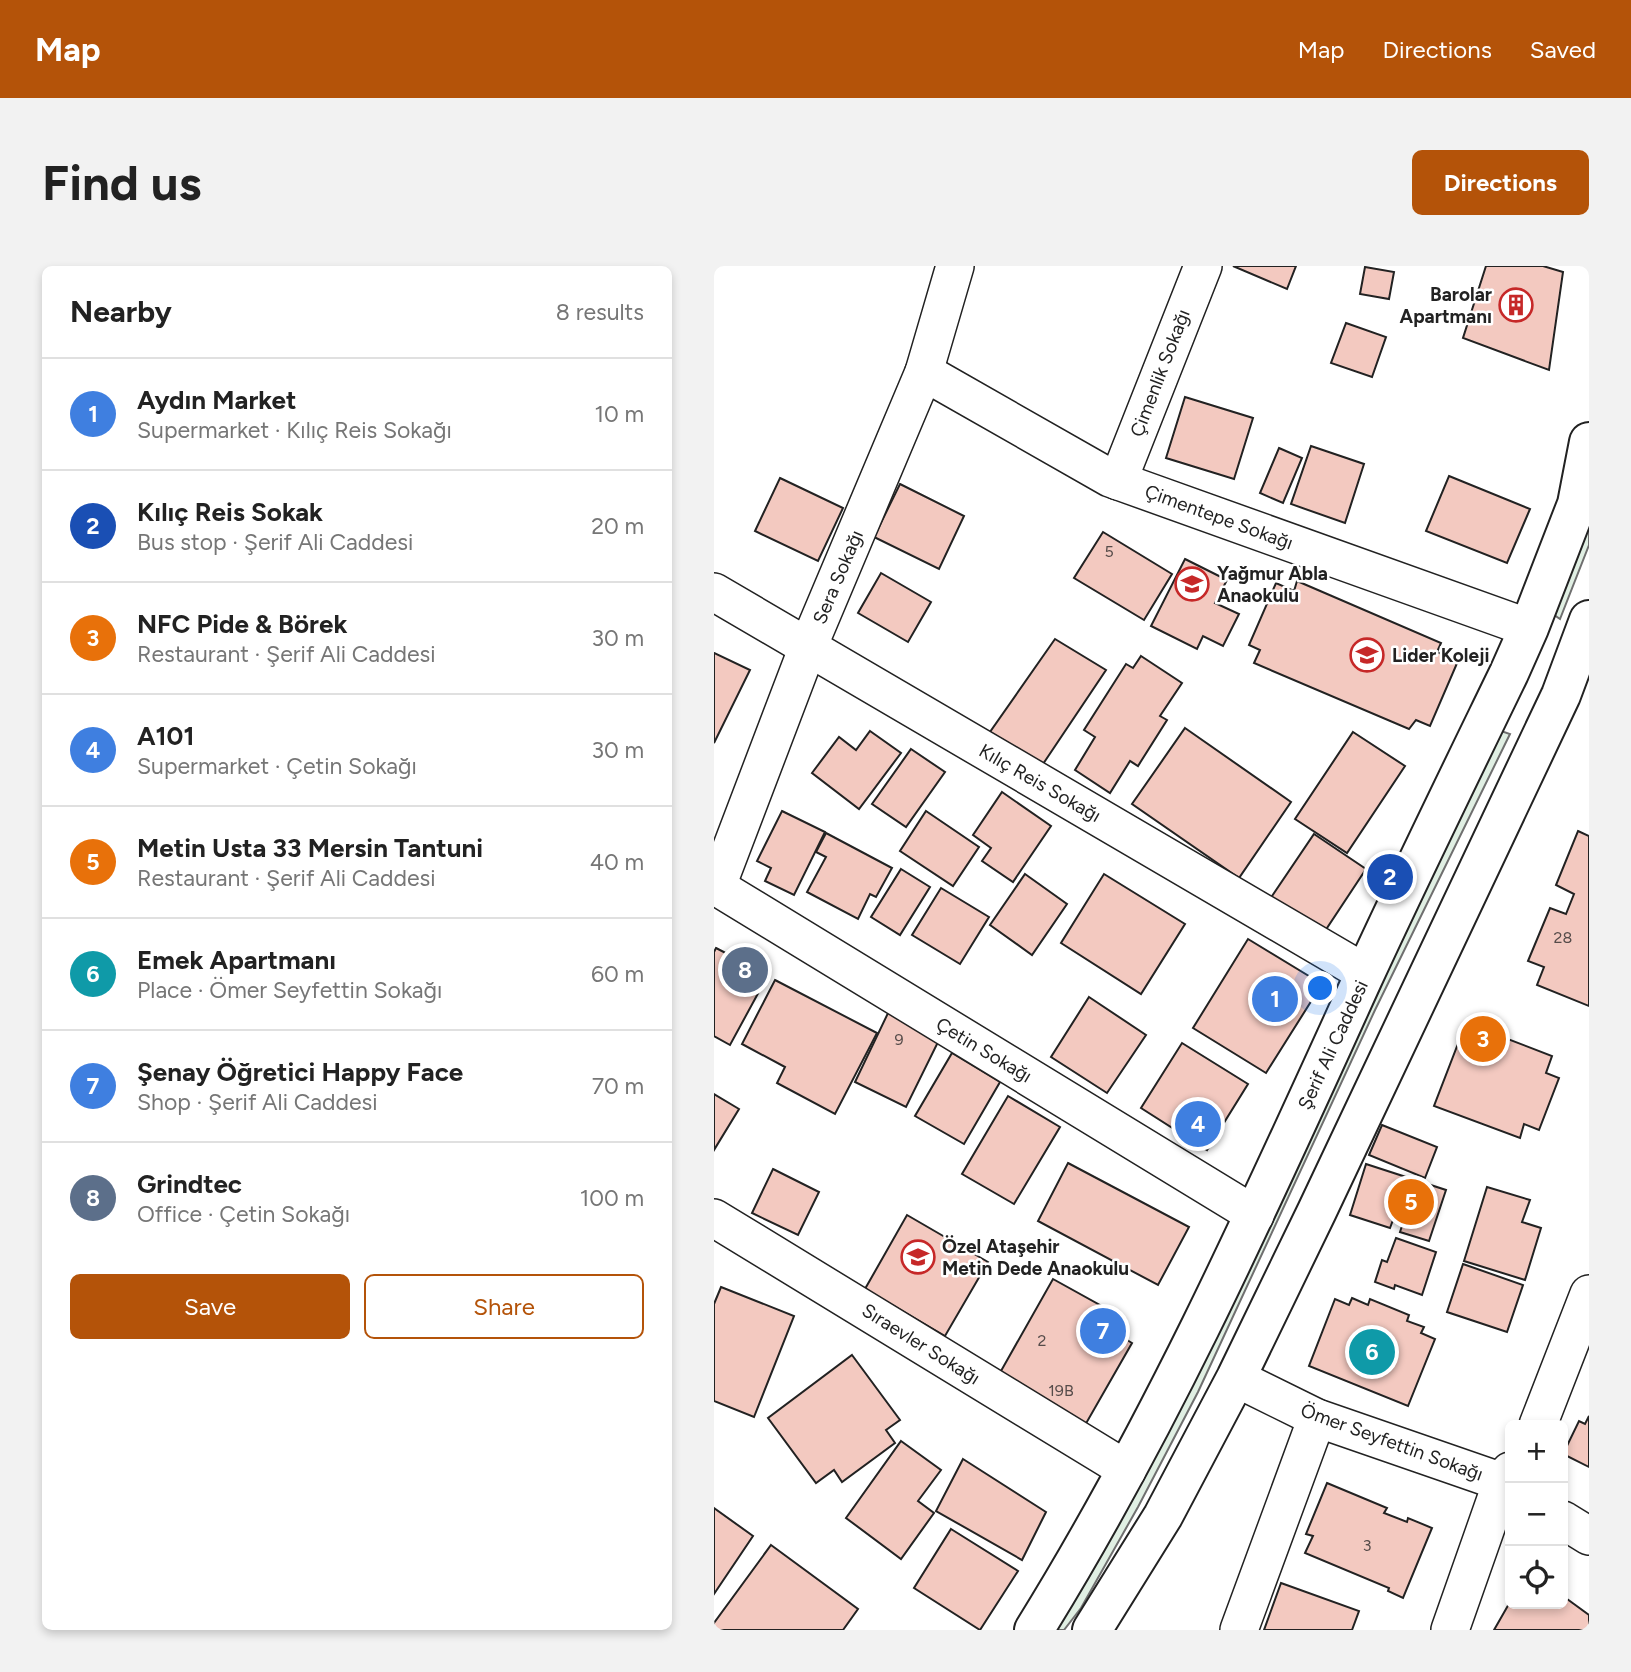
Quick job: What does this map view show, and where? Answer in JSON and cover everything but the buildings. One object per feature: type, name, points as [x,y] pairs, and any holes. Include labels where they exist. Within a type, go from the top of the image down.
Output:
[{"type":"street","name":"Sera Sokağı","points":[[716,886],[808,647],[924,372],[955,266]]},
{"type":"street","name":"Çimenlik Sokağı","points":[[1118,481],[1203,266]]},
{"type":"street","name":"Çimentepe Sokağı","points":[[924,372],[1118,481],[1529,628]]},
{"type":"street","name":"Şerif Ali Caddesi","points":[[1034,1630],[1070,1572],[1188,1356],[1365,973],[1509,673],[1577,504],[1589,442]]},
{"type":"street","name":"Kılıç Reis Sokağı","points":[[714,592],[1365,973]]},
{"type":"street","points":[[1092,1630],[1163,1516],[1236,1378],[1575,698],[1584,636],[1529,628]]},
{"type":"street","points":[[1509,673],[1575,698]]},
{"type":"street","name":"Çetin Sokağı","points":[[716,886],[1255,1215]]},
{"type":"street","name":"Sıraevler Sokağı","points":[[714,1218],[1127,1470]]},
{"type":"street","points":[[1540,1420],[1589,1294]]},
{"type":"street","name":"Ömer Seyfettin Sokağı","points":[[1236,1378],[1317,1418],[1505,1479]]},
{"type":"street","points":[[1239,1630],[1317,1418]]},
{"type":"street","points":[[1450,1630],[1506,1483]]},
{"type":"street","points":[[1568,1523],[1589,1536]]},
{"type":"green space","points":[[1589,505],[1589,545],[1560,619],[1550,612]]},
{"type":"green space","points":[[1498,730],[1510,734],[1375,1010],[1198,1392],[1081,1608],[1064,1630],[1047,1630]]},
{"type":"place","name":"Barolar Apartmanı","points":[[1516,305]]},
{"type":"place","name":"Yağmur Abla Anaokulu","points":[[1192,584]]},
{"type":"place","name":"Lider Koleji","points":[[1367,655]]},
{"type":"place","name":"Kılıç Reis Sokak","points":[[1390,877]]},
{"type":"place","name":"Grindtec","points":[[745,970]]},
{"type":"place","name":"Aydın Market","points":[[1275,999]]},
{"type":"place","name":"NFC Pide & Börek","points":[[1483,1039]]},
{"type":"place","name":"A101","points":[[1198,1124]]},
{"type":"place","name":"Metin Usta 33 Mersin Tantuni","points":[[1411,1202]]},
{"type":"place","name":"Özel Ataşehir Metin Dede Anaokulu","points":[[918,1257]]},
{"type":"place","name":"Şenay Öğretici Happy Face","points":[[1103,1331]]},
{"type":"place","name":"Emek Apartmanı","points":[[1372,1352]]}]
